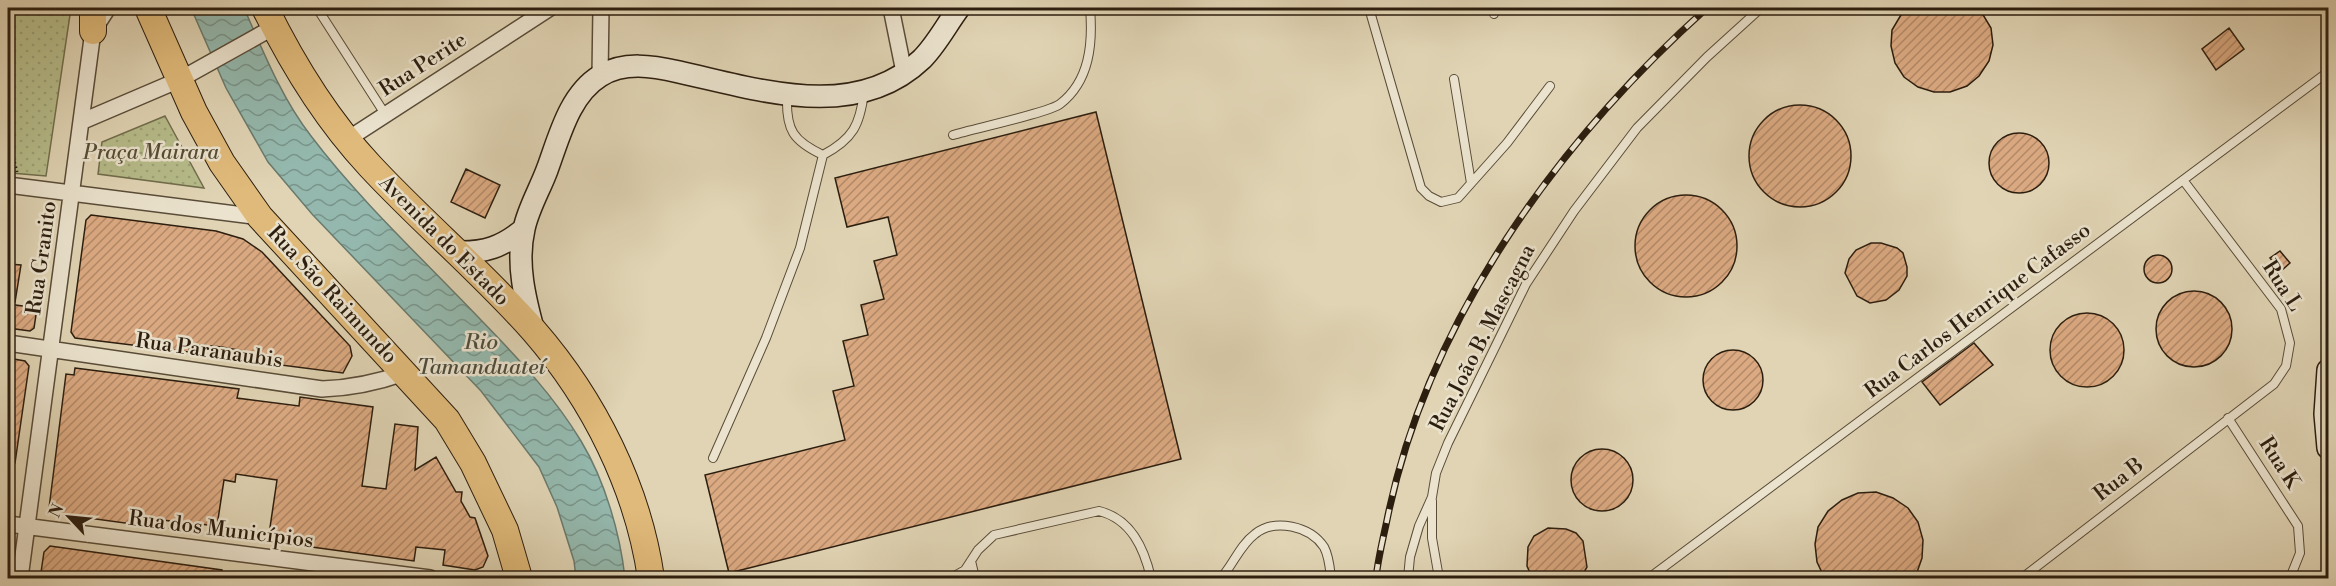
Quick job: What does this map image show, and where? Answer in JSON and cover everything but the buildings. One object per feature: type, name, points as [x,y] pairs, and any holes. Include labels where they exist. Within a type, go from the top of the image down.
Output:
[{"type":"highway","name":"Rua São Raimundo","points":[[148,8],[179,80],[222,163],[260,217],[447,420],[473,463],[505,530],[519,579]]},
{"type":"highway","name":"Avenida do Estado","points":[[266,24],[302,77],[369,165],[534,332],[571,381],[605,436],[635,506],[647,551],[651,579]]},
{"type":"main road","points":[[534,332],[522,279],[524,229],[570,112],[584,90],[600,75],[625,66],[651,66],[787,95],[838,97],[887,83],[904,72],[921,59],[959,8]]},
{"type":"main road","points":[[456,252],[492,250],[505,244],[524,229]]},
{"type":"main road","points":[[2328,370],[2325,414],[2328,448]]},
{"type":"street","name":"Rua Perite","points":[[348,139],[550,8]]},
{"type":"street","points":[[600,75],[602,8]]},
{"type":"street","points":[[891,8],[904,72]]},
{"type":"street","name":"Rua Granito","points":[[20,579],[96,13]]},
{"type":"street","points":[[83,121],[202,68],[266,24]]},
{"type":"street","points":[[14,186],[260,217]]},
{"type":"street","name":"Rua Paranaubis","points":[[8,343],[322,389],[368,385],[404,372]]},
{"type":"street","name":"Rua dos Municípios","points":[[8,524],[430,579]]},
{"type":"lane","points":[[317,8],[385,114]]},
{"type":"lane","points":[[953,135],[1059,106],[1081,81],[1090,51],[1090,8]]},
{"type":"lane","points":[[1369,8],[1421,188],[1429,196],[1441,202],[1458,198],[1507,143],[1550,86]]},
{"type":"lane","name":"Rua João B. Mascagna","points":[[1408,579],[1410,557],[1432,497],[1436,473],[1490,355],[1526,284],[1574,211],[1637,128],[1707,57],[1761,8]]},
{"type":"lane","name":"Rua Carlos Henrique Cafasso","points":[[1649,579],[2328,72]]},
{"type":"lane","points":[[1454,79],[1471,183]]},
{"type":"lane","points":[[713,458],[766,338],[800,248],[823,155],[841,145],[853,130],[860,118],[864,91]]},
{"type":"lane","points":[[787,95],[786,113],[791,131],[804,146],[823,155]]},
{"type":"lane","name":"Rua L","points":[[2184,180],[2281,309],[2288,329],[2289,356],[2282,375],[2274,384],[2238,410]]},
{"type":"lane","name":"Rua B","points":[[2022,579],[2238,410]]},
{"type":"lane","name":"Rua K","points":[[2228,418],[2298,526],[2301,547],[2298,564],[2290,579]]},
{"type":"lane","points":[[1432,497],[1432,538],[1439,579]]},
{"type":"lane","points":[[951,579],[965,570],[986,541],[994,536],[1100,511],[1111,514],[1131,530],[1141,548],[1151,579]]},
{"type":"lane","points":[[1221,579],[1256,533],[1276,525],[1299,528],[1315,537],[1325,549],[1331,579]]},
{"type":"lane","points":[[971,561],[975,579]]},
{"type":"path","points":[[8,136],[14,186]]},
{"type":"green space","name":"Praça Mairara","points":[[8,8],[71,8],[46,176],[11,173],[8,160]]},
{"type":"green space","name":"Praça Mairara","points":[[165,116],[204,188],[98,174],[102,142]]},
{"type":"water","name":"Rio Tamanduateí","points":[[191,8],[244,8],[282,91],[311,136],[350,184],[508,348],[559,408],[590,457],[604,490],[615,525],[625,578],[576,578],[574,561],[557,507],[539,467],[481,391],[312,214],[268,162],[226,88]]},
{"type":"railway","points":[[1376,578],[1387,520],[1406,446],[1433,375],[1467,306],[1506,239],[1551,176],[1600,116],[1652,60],[1707,8]]}]
